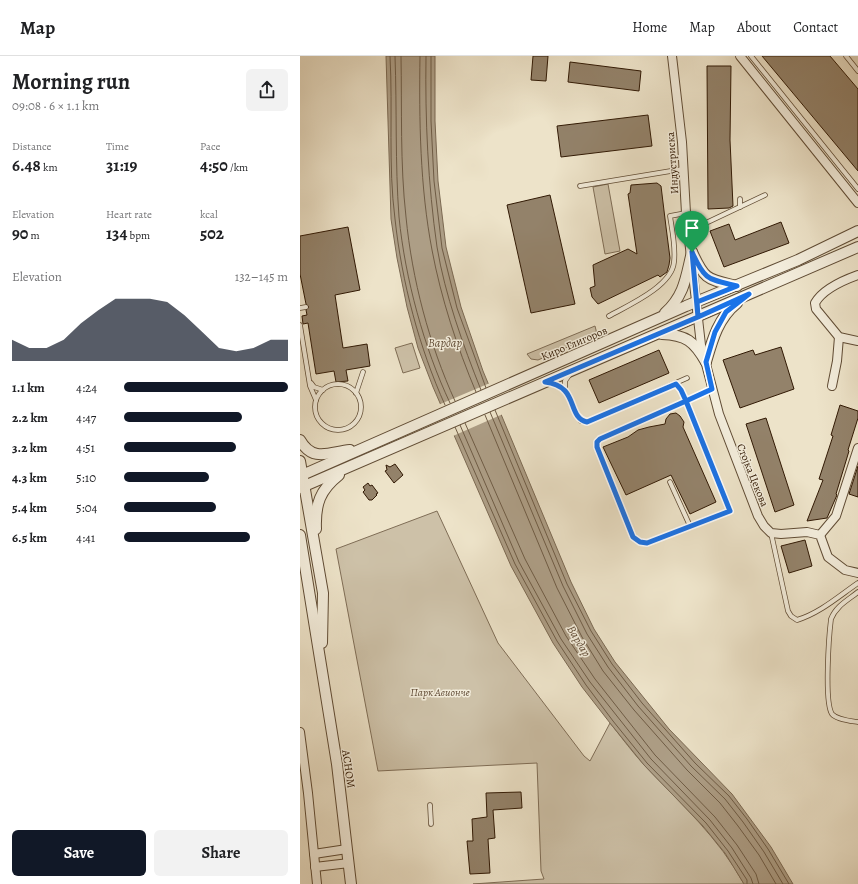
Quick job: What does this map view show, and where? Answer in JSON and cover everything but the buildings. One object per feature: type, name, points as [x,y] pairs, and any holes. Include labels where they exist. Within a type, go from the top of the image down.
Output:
[{"type":"street","name":"Индустриска","points":[[672,56],[682,142],[686,213],[692,252],[698,317]]},
{"type":"street","points":[[740,56],[858,203]]},
{"type":"street","name":"Киро Глигоров","points":[[301,475],[858,232]]},
{"type":"street","points":[[302,487],[347,469],[858,247]]},
{"type":"street","points":[[692,252],[698,265],[711,280],[737,286]]},
{"type":"street","points":[[655,321],[670,308],[680,296],[684,286],[692,252]]},
{"type":"street","points":[[858,275],[849,278],[829,290],[817,299],[815,303],[816,309],[839,337],[858,341]]},
{"type":"street","points":[[706,362],[715,332],[726,312],[749,294]]},
{"type":"street","name":"Стојка Цекова","points":[[698,317],[701,345],[712,389],[730,446],[758,516],[764,526],[771,533]]},
{"type":"street","points":[[658,334],[682,336],[693,344],[706,362]]},
{"type":"street","points":[[832,386],[837,361],[839,337]]},
{"type":"street","points":[[300,440],[307,449],[325,456],[342,451],[360,450]]},
{"type":"street","points":[[820,535],[836,516],[858,448]]},
{"type":"street","name":"АСНОМ","points":[[300,461],[302,487],[318,555],[323,593],[323,640],[320,657]]},
{"type":"street","points":[[318,555],[316,523],[317,504],[324,490],[330,483],[347,469]]},
{"type":"street","points":[[771,533],[781,534],[807,532],[820,535]]},
{"type":"street","name":"АСНОМ","points":[[300,535],[337,764],[351,884]]},
{"type":"street","points":[[820,535],[828,557],[845,570],[858,573]]},
{"type":"street","points":[[300,558],[309,591]]},
{"type":"street","points":[[300,732],[308,793],[316,884]]},
{"type":"street","points":[[314,854],[347,849]]},
{"type":"street","points":[[315,867],[349,863]]},
{"type":"lane","points":[[751,56],[858,189]]},
{"type":"lane","points":[[846,56],[858,71]]},
{"type":"lane","points":[[580,186],[684,168]]},
{"type":"lane","points":[[689,231],[765,195]]},
{"type":"lane","points":[[740,199],[740,207]]},
{"type":"lane","points":[[609,316],[657,287],[667,278],[674,261],[670,216],[686,213]]},
{"type":"lane","points":[[300,308],[306,307]]},
{"type":"lane","points":[[300,325],[310,381],[316,400],[316,414],[323,425],[336,430],[342,430],[354,424],[358,418],[361,405],[356,393],[350,388],[336,384],[323,390],[316,400]]},
{"type":"lane","points":[[573,370],[565,382],[565,390],[581,421],[587,422],[687,378]]},
{"type":"lane","points":[[356,393],[363,372]]},
{"type":"lane","points":[[310,381],[314,387],[323,390]]},
{"type":"lane","points":[[541,384],[555,383],[565,390]]},
{"type":"lane","points":[[676,384],[681,390],[686,401],[730,511],[647,543],[640,542],[633,537],[597,447],[597,442],[600,439],[686,401],[712,389]]},
{"type":"lane","points":[[670,482],[690,526]]},
{"type":"lane","points":[[771,533],[790,616],[797,620],[807,617],[858,583]]},
{"type":"lane","points":[[858,592],[838,607],[831,619],[828,670],[829,708],[832,714],[835,717],[858,722]]},
{"type":"lane","points":[[430,805],[431,824]]},
{"type":"green space","points":[[608,184],[620,251],[605,254],[593,187]]},
{"type":"green space","points":[[595,326],[597,334],[538,360],[531,359],[527,354]]},
{"type":"green space","points":[[412,343],[420,368],[403,373],[395,348]]},
{"type":"green space","name":"Парк Авионче","points":[[437,511],[498,643],[584,756],[590,761],[610,723],[641,761],[711,836],[734,867],[744,884],[473,884],[544,879],[541,871],[537,763],[378,771],[336,549]]},
{"type":"water","name":"Вардар","points":[[386,56],[435,56],[435,121],[438,181],[446,247],[461,307],[483,371],[571,582],[594,629],[615,662],[669,729],[732,794],[771,847],[793,884],[744,884],[725,853],[703,826],[644,765],[582,687],[553,643],[511,566],[433,387],[418,348],[407,307],[391,219]]},
{"type":"pier","points":[[490,383],[503,414],[453,436],[438,405]]},
{"type":"route","points":[[692,252],[698,317],[545,382],[555,383],[565,390],[581,421],[587,422],[676,384],[681,390],[686,401],[600,439],[597,442],[597,447],[633,537],[640,542],[647,543],[730,511],[686,401],[712,389],[706,362],[715,332],[726,312],[749,294],[698,317],[697,302],[737,286],[711,280],[704,274],[692,252]]}]
